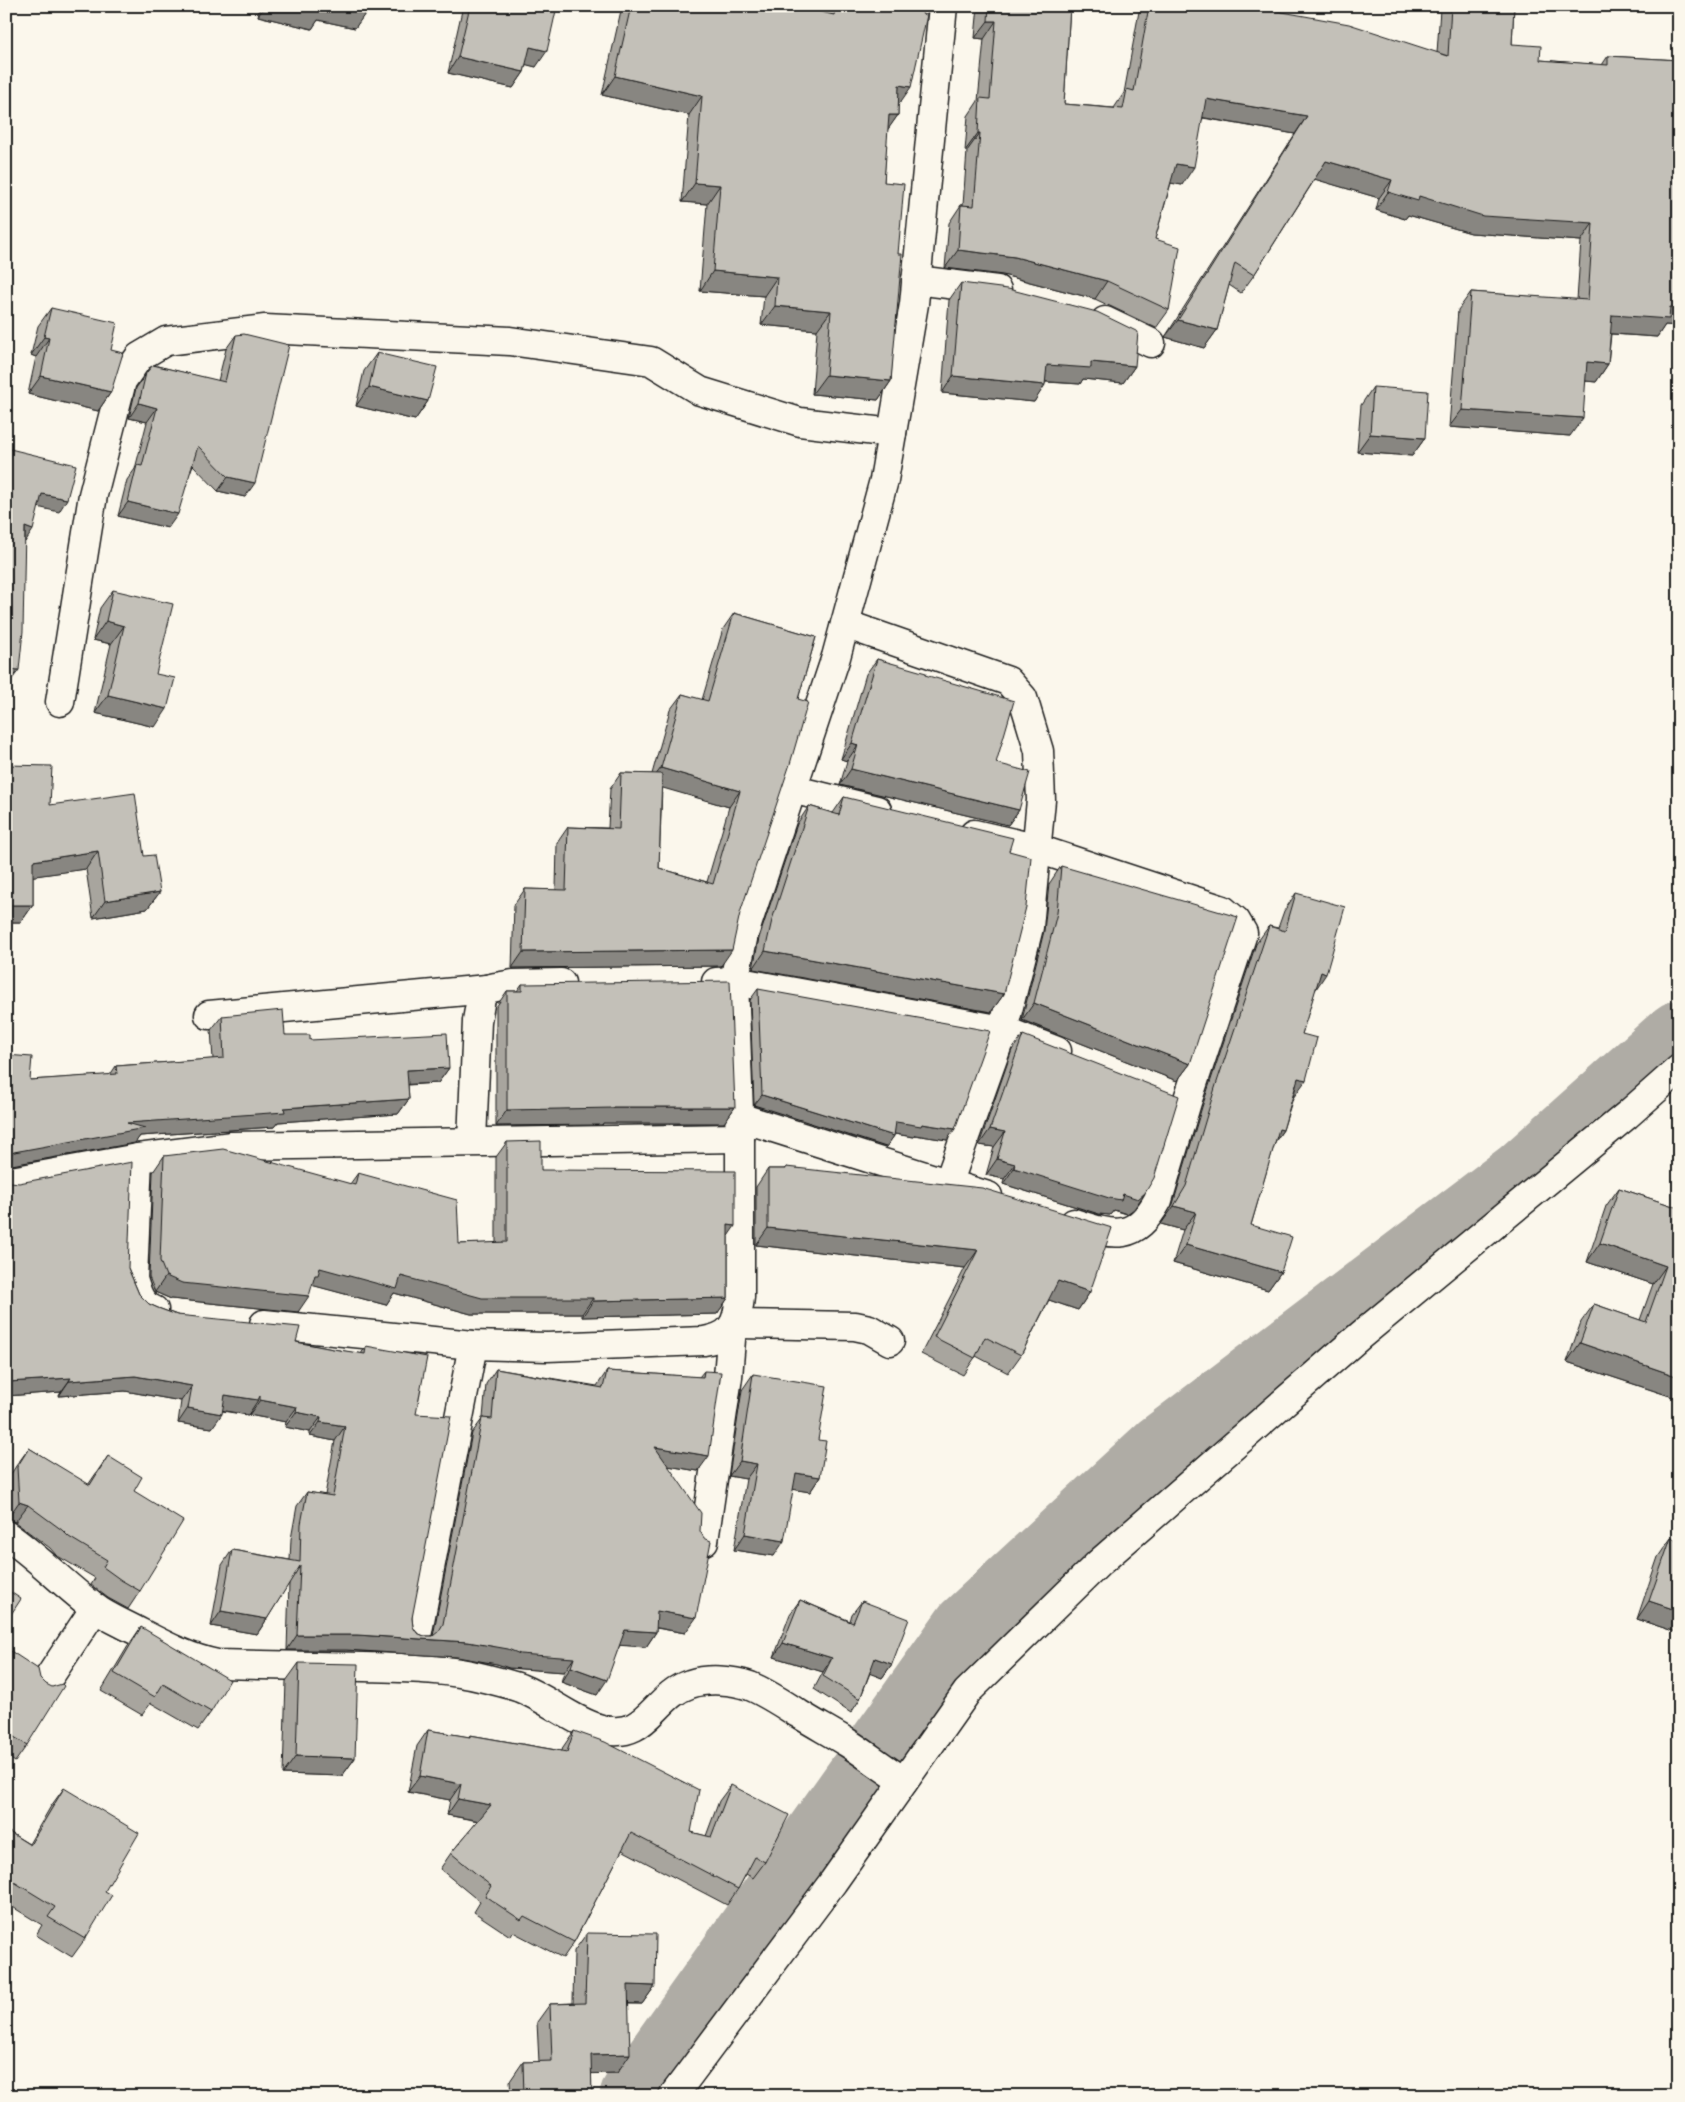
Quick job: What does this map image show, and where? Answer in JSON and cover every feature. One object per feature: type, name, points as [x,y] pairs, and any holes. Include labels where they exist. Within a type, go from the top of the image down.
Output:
[{"type":"street","points":[[237,1321],[473,1345],[547,1347],[719,1339],[738,1319],[740,1297],[739,1127],[734,981],[744,934],[845,624],[884,480],[916,280],[942,6]]},
{"type":"street","points":[[916,280],[999,290],[1018,295]]},
{"type":"street","points":[[1082,312],[1091,314],[1152,343]]},
{"type":"street","points":[[60,702],[93,495],[122,381],[139,357],[166,341],[265,328],[510,341],[652,361],[700,391],[800,422],[892,433]]},
{"type":"street","points":[[845,624],[1008,681],[1023,698],[1039,752],[1041,800],[1029,927],[1003,1030],[948,1184]]},
{"type":"street","points":[[791,790],[904,817]]},
{"type":"street","points":[[951,828],[1035,848],[1223,910],[1236,921],[1243,933],[1178,1099],[1158,1200],[1150,1214],[1139,1227],[1118,1233],[1095,1230],[1049,1215]]},
{"type":"street","points":[[695,982],[734,981],[1003,1030],[1077,1059]]},
{"type":"street","points":[[209,1015],[487,989],[513,984],[590,983]]},
{"type":"street","points":[[472,1141],[477,1021],[481,998],[487,989]]},
{"type":"street","points":[[673,2096],[833,1882],[895,1776],[966,1692],[1098,1563],[1361,1335],[1627,1115],[1679,1069]]},
{"type":"street","points":[[6,1182],[138,1158],[232,1146],[472,1141],[739,1127],[948,1184],[1012,1204]]},
{"type":"street","points":[[138,1158],[133,1278],[138,1296],[148,1307],[178,1315]]},
{"type":"street","points":[[734,1325],[855,1326],[869,1329],[890,1341]]},
{"type":"street","points":[[704,1541],[734,1325]]},
{"type":"street","points":[[417,1636],[473,1345]]},
{"type":"street","points":[[6,1535],[51,1569],[94,1608],[184,1655],[202,1661],[217,1664],[390,1668],[440,1671],[481,1677],[521,1688],[584,1722],[600,1729],[615,1731],[628,1730],[638,1726],[677,1691],[688,1684],[702,1681],[733,1682],[750,1686],[778,1701],[849,1743],[895,1776]]},
{"type":"street","points":[[42,1688],[94,1608]]},
{"type":"building","points":[[470,6],[557,6],[547,51],[530,47],[524,72],[458,57]]},
{"type":"building","points":[[631,6],[795,6],[834,15],[836,6],[924,6],[922,14],[927,15],[911,87],[899,85],[898,115],[889,115],[884,182],[904,184],[898,254],[902,254],[891,381],[826,375],[831,311],[775,306],[777,277],[713,271],[720,185],[695,183],[702,96],[615,76]]},
{"type":"building","points":[[989,6],[1070,6],[1064,104],[1123,109],[1127,89],[1134,91],[1149,6],[1249,6],[1349,24],[1448,56],[1451,6],[1514,6],[1512,44],[1541,46],[1540,60],[1608,65],[1608,56],[1679,60],[1679,307],[1670,307],[1669,319],[1612,315],[1608,364],[1587,362],[1583,418],[1462,410],[1471,292],[1588,300],[1593,223],[1483,216],[1419,196],[1418,201],[1388,192],[1392,180],[1326,161],[1254,275],[1235,263],[1217,330],[1178,320],[1307,116],[1206,99],[1194,167],[1176,164],[1155,239],[1180,247],[1169,310],[1107,281],[1015,257],[958,250],[961,205],[974,206],[980,133],[978,133],[980,98],[990,99],[996,21],[988,21]]},
{"type":"building","points":[[961,283],[1008,289],[1097,312],[1138,332],[1135,366],[1091,362],[1091,368],[1047,365],[1045,385],[953,376]]},
{"type":"building","points":[[51,308],[117,323],[111,350],[123,353],[111,392],[41,376],[49,338],[44,337]]},
{"type":"building","points":[[244,334],[289,345],[255,483],[228,477],[198,446],[178,514],[128,502],[137,465],[142,466],[157,408],[139,403],[146,373],[153,365],[225,382],[236,335]]},
{"type":"building","points":[[377,353],[437,367],[428,401],[369,387]]},
{"type":"building","points":[[1373,387],[1428,391],[1425,438],[1370,434]]},
{"type":"building","points":[[6,448],[76,465],[67,499],[42,494],[33,530],[25,527],[23,631],[19,670],[6,669]]},
{"type":"building","points":[[113,590],[173,604],[156,674],[175,678],[167,709],[108,695],[124,626],[106,621]]},
{"type":"building","points":[[734,613],[816,637],[798,699],[808,702],[790,764],[740,913],[732,950],[523,952],[525,889],[566,890],[568,827],[619,829],[621,773],[662,774],[659,868],[713,884],[740,791],[661,768],[682,694],[708,701]]},
{"type":"building","points":[[877,659],[1014,701],[996,763],[1030,772],[1019,810],[851,769],[858,745],[852,743]]},
{"type":"building","points":[[7,765],[52,766],[50,805],[135,793],[144,856],[154,855],[160,892],[105,901],[98,851],[33,861],[33,905],[6,905]]},
{"type":"building","points":[[844,797],[1013,838],[1009,851],[1031,857],[1026,907],[1004,994],[765,951],[772,920],[809,806],[839,815]]},
{"type":"building","points":[[1061,866],[1238,917],[1190,1064],[1034,1003],[1057,913]]},
{"type":"building","points":[[1296,893],[1345,907],[1326,974],[1321,972],[1302,1034],[1317,1038],[1306,1080],[1298,1078],[1283,1130],[1279,1129],[1251,1225],[1292,1237],[1281,1272],[1186,1245],[1196,1212],[1174,1206],[1186,1186],[1215,1088],[1269,926],[1285,931]]},
{"type":"building","points":[[730,981],[735,1107],[613,1107],[507,1110],[507,991],[522,991],[522,984]]},
{"type":"building","points":[[758,989],[990,1031],[955,1129],[896,1122],[894,1136],[762,1095]]},
{"type":"building","points":[[283,1010],[285,1035],[310,1035],[310,1040],[447,1033],[449,1068],[407,1070],[409,1099],[284,1108],[285,1112],[127,1123],[145,1128],[14,1152],[6,1156],[6,1055],[32,1057],[30,1080],[117,1074],[116,1066],[224,1058],[222,1016]]},
{"type":"building","points":[[1023,1035],[1179,1096],[1154,1178],[1145,1193],[1138,1199],[1123,1194],[1121,1200],[1109,1198],[1014,1168],[1015,1164],[997,1159],[1005,1132],[990,1129]]},
{"type":"building","points":[[541,1141],[541,1170],[735,1171],[735,1226],[728,1225],[728,1298],[593,1301],[593,1298],[482,1298],[401,1276],[397,1289],[320,1268],[318,1275],[315,1275],[309,1296],[182,1283],[166,1276],[160,1261],[164,1156],[223,1149],[355,1185],[358,1173],[457,1200],[459,1244],[507,1242],[507,1142]]},
{"type":"building","points":[[132,1162],[128,1268],[139,1294],[149,1304],[177,1315],[300,1327],[296,1342],[365,1354],[366,1346],[427,1357],[416,1414],[451,1416],[412,1618],[413,1627],[417,1633],[424,1636],[433,1636],[443,1624],[482,1418],[492,1419],[496,1369],[603,1388],[607,1371],[703,1377],[704,1371],[721,1372],[709,1456],[655,1447],[701,1513],[700,1531],[704,1538],[711,1541],[696,1618],[657,1611],[656,1632],[625,1630],[607,1680],[571,1667],[574,1658],[520,1654],[508,1649],[468,1642],[357,1635],[297,1635],[300,1566],[267,1619],[221,1611],[232,1550],[300,1562],[301,1524],[307,1492],[333,1496],[345,1426],[320,1422],[321,1417],[296,1412],[297,1407],[260,1400],[260,1396],[258,1400],[225,1395],[222,1414],[188,1408],[192,1386],[135,1376],[69,1381],[71,1378],[8,1382],[6,1356],[6,1179],[19,1183]]},
{"type":"building","points":[[786,1167],[982,1188],[1112,1228],[1090,1292],[1058,1281],[1021,1355],[985,1337],[975,1358],[934,1337],[978,1250],[768,1228],[768,1169],[786,1169]]},
{"type":"building","points":[[1619,1188],[1679,1208],[1679,1377],[1580,1343],[1594,1304],[1646,1322],[1666,1266],[1600,1243]]},
{"type":"building","points":[[753,1374],[827,1386],[818,1440],[826,1441],[820,1477],[796,1473],[784,1541],[745,1534],[757,1464],[740,1461]]},
{"type":"building","points":[[29,1448],[90,1485],[108,1456],[142,1477],[134,1491],[183,1521],[140,1591],[103,1567],[107,1560],[69,1537],[28,1505],[19,1502],[17,1467]]},
{"type":"building","points":[[1671,1538],[1679,1541],[1679,1611],[1649,1601]]},
{"type":"building","points":[[6,1589],[21,1599],[6,1622]]},
{"type":"building","points":[[800,1600],[853,1623],[862,1601],[909,1619],[892,1664],[875,1658],[860,1699],[823,1676],[832,1658],[783,1643]]},
{"type":"building","points":[[141,1627],[230,1680],[211,1712],[163,1684],[155,1697],[114,1673]]},
{"type":"building","points":[[6,1648],[38,1669],[40,1678],[46,1684],[52,1687],[62,1684],[64,1686],[27,1745],[6,1732]]},
{"type":"building","points":[[299,1663],[358,1664],[355,1758],[296,1756]]},
{"type":"building","points":[[428,1730],[470,1737],[470,1735],[567,1752],[574,1731],[605,1742],[699,1790],[691,1832],[711,1837],[731,1785],[789,1815],[765,1862],[755,1857],[738,1889],[631,1833],[574,1942],[524,1916],[521,1920],[485,1896],[491,1886],[451,1853],[491,1805],[458,1799],[461,1784],[420,1776]]},
{"type":"building","points":[[64,1788],[139,1833],[105,1891],[112,1895],[85,1939],[48,1917],[55,1907],[6,1877],[6,1830],[30,1845]]},
{"type":"building","points":[[587,1933],[656,1934],[655,1986],[628,1985],[630,2054],[591,2055],[592,2096],[524,2096],[523,2062],[552,2061],[550,2004],[585,2003]]},
{"type":"waterway","points":[[635,2096],[968,1628],[1162,1449],[1523,1175],[1679,1036]]}]
